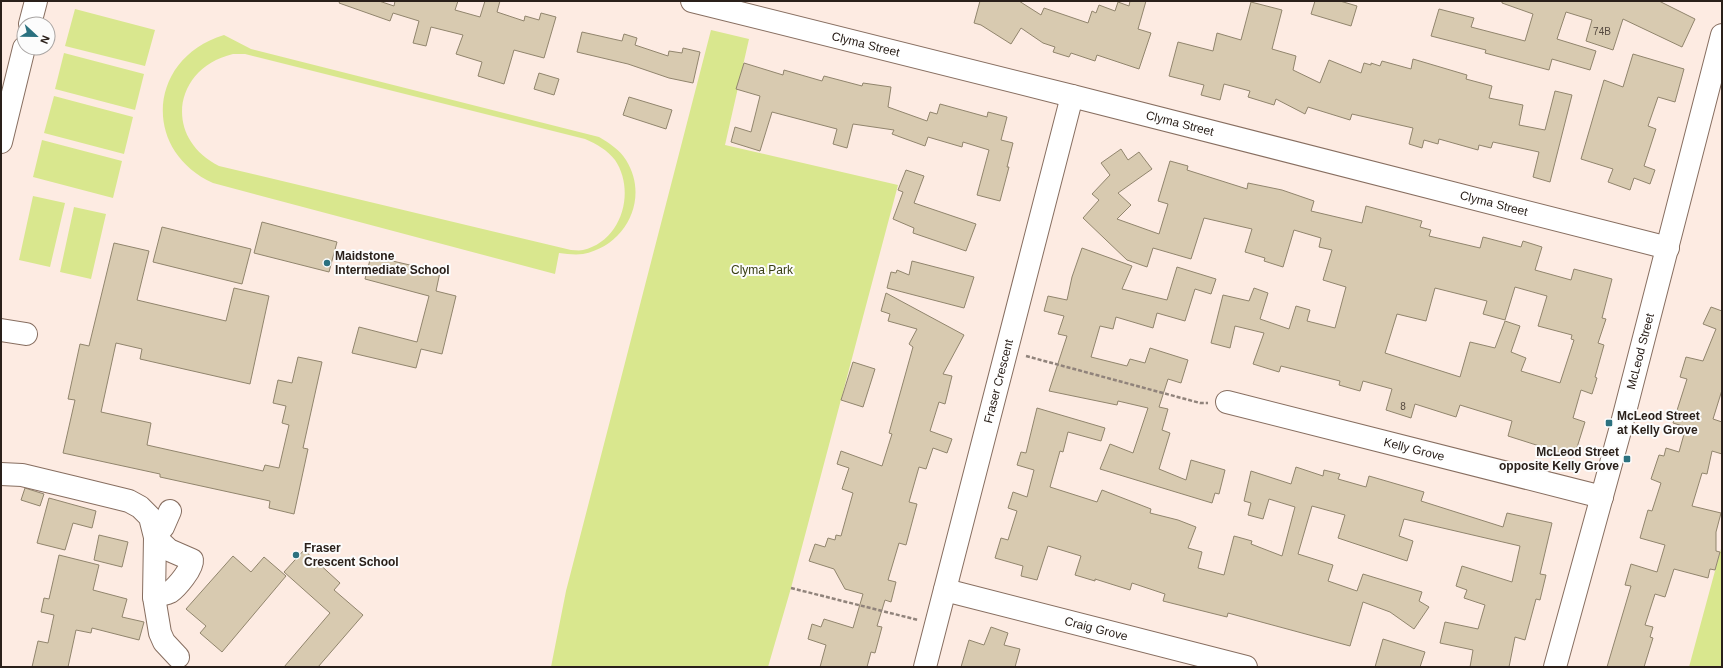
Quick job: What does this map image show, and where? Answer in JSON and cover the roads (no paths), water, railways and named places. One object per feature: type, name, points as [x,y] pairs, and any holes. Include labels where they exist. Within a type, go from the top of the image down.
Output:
[{"type":"street","points":[[32,16],[36,1]]},
{"type":"street","name":"Clyma Street","points":[[692,1],[1668,248]]},
{"type":"street","name":"McLeod Street","points":[[1555,667],[1668,248],[1722,35]]},
{"type":"street","points":[[1,142],[22,56]]},
{"type":"street","name":"Fraser Crescent","points":[[925,667],[1072,96]]},
{"type":"street","points":[[1,330],[26,334]]},
{"type":"street","name":"Kelly Grove","points":[[1227,402],[1602,497]]},
{"type":"street","points":[[1,474],[22,475],[129,501],[140,507],[150,517],[155,537],[154,597],[160,633],[164,642],[178,657]]},
{"type":"street","points":[[155,537],[163,527],[170,511]]},
{"type":"street","points":[[154,597],[170,592],[190,570],[192,564],[192,560],[169,550],[155,537]]},
{"type":"street","name":"Craig Grove","points":[[945,590],[1246,667]]},
{"type":"place","name":"Maidstone Intermediate School","points":[[327,263]]},
{"type":"place","name":"McLeod Street at Kelly Grove","points":[[1609,423]]},
{"type":"place","name":"McLeod Street opposite Kelly Grove","points":[[1627,459]]},
{"type":"place","name":"Fraser Crescent School","points":[[296,555]]},
{"type":"park label","name":"Clyma Park","points":[[762,270]]}]
